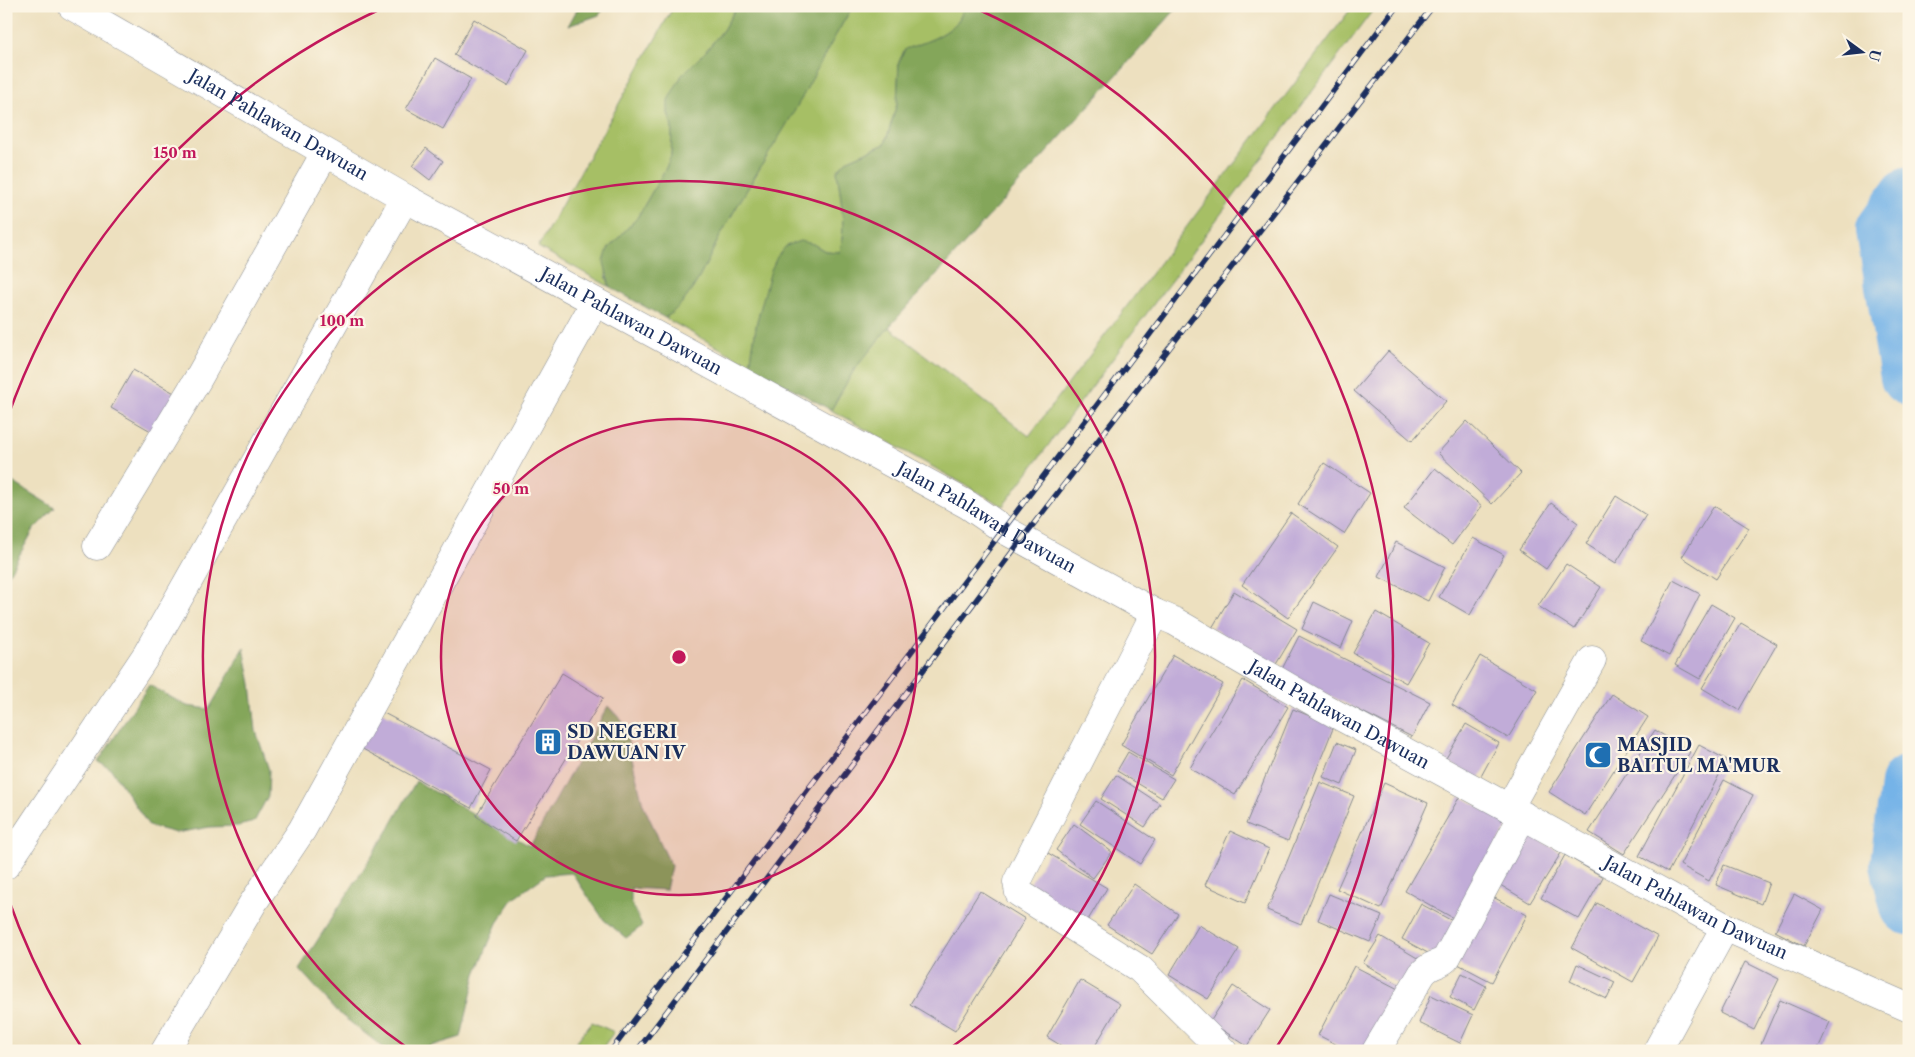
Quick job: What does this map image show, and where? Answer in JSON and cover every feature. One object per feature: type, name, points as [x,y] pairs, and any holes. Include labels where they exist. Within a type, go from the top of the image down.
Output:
[{"type":"street","name":"Jalan Pahlawan Dawuan","points":[[72,6],[325,153],[968,505],[1003,529],[1155,613],[1174,621],[1321,706],[1516,811],[1725,928],[1909,1008]]},
{"type":"street","points":[[97,546],[198,379],[325,153]]},
{"type":"street","points":[[6,865],[147,654],[406,198]]},
{"type":"street","points":[[165,1051],[253,903],[302,830],[595,302]]},
{"type":"street","points":[[1155,613],[1017,882],[1018,889],[1019,893],[1140,969],[1223,1051]]},
{"type":"street","points":[[1376,1051],[1427,967],[1445,961],[1447,958],[1516,811],[1592,660]]},
{"type":"street","points":[[1658,1051],[1725,928]]},
{"type":"green space","points":[[579,6],[606,6],[599,15],[568,26]]},
{"type":"green space","points":[[674,6],[737,6],[723,30],[706,51],[682,75],[668,113],[672,127],[671,155],[666,168],[637,218],[608,249],[606,276],[610,287],[538,247]]},
{"type":"green space","points":[[737,6],[853,6],[793,114],[725,227],[693,288],[676,309],[665,318],[610,287],[604,262],[608,249],[637,218],[666,168],[671,155],[672,127],[668,113],[668,100],[682,75],[706,51],[723,30]]},
{"type":"green space","points":[[853,6],[963,6],[961,15],[950,29],[932,39],[905,49],[899,62],[897,104],[885,144],[846,161],[837,171],[843,222],[840,252],[825,251],[813,244],[762,309],[757,321],[750,365],[665,318],[676,309],[693,288],[725,227]]},
{"type":"green space","points":[[963,6],[1179,6],[889,327],[854,370],[831,410],[750,365],[757,321],[771,270],[777,257],[786,246],[800,241],[813,244],[825,251],[840,252],[843,222],[837,171],[846,161],[885,144],[897,104],[899,62],[905,49],[941,35],[950,29],[961,15]]},
{"type":"green space","points":[[1353,6],[1376,6],[1003,506],[831,410],[854,370],[889,327],[1029,436]]},
{"type":"green space","points":[[6,478],[55,508],[34,529],[6,579]]},
{"type":"green space","points":[[244,648],[251,684],[256,731],[269,770],[268,796],[254,822],[238,826],[210,827],[176,833],[149,826],[111,769],[98,762],[149,685],[187,706],[209,709]]},
{"type":"green space","points":[[608,706],[623,722],[643,804],[671,866],[666,890],[631,888],[631,902],[642,926],[626,938],[604,920],[572,873],[546,875],[514,898],[497,923],[476,974],[461,1037],[414,1051],[388,1051],[341,1015],[299,969],[386,834],[416,781],[530,846]]},
{"type":"green space","points":[[592,1022],[614,1032],[600,1051],[569,1051]]},
{"type":"building","points":[[474,19],[528,50],[508,86],[454,55]]},
{"type":"building","points":[[435,58],[471,79],[443,129],[406,109]]},
{"type":"building","points":[[426,148],[443,161],[430,180],[412,166]]},
{"type":"building","points":[[1388,351],[1446,401],[1412,441],[1354,391]]},
{"type":"building","points":[[133,370],[178,395],[156,434],[111,408]]},
{"type":"building","points":[[1467,421],[1521,473],[1492,504],[1438,453]]},
{"type":"building","points":[[1324,463],[1370,493],[1344,534],[1298,504]]},
{"type":"building","points":[[1435,468],[1482,506],[1452,545],[1404,508]]},
{"type":"building","points":[[1616,496],[1646,515],[1616,563],[1586,544]]},
{"type":"building","points":[[1551,503],[1578,523],[1546,569],[1519,550]]},
{"type":"building","points":[[1714,506],[1749,528],[1716,579],[1682,557]]},
{"type":"building","points":[[1291,513],[1338,547],[1288,618],[1242,585]]},
{"type":"building","points":[[1473,538],[1504,555],[1470,615],[1439,597]]},
{"type":"building","points":[[1396,542],[1445,567],[1428,601],[1379,577]]},
{"type":"building","points":[[1566,564],[1601,587],[1574,629],[1538,606]]},
{"type":"building","points":[[1673,580],[1700,594],[1669,656],[1641,641]]},
{"type":"building","points":[[1234,591],[1297,629],[1275,666],[1212,628]]},
{"type":"building","points":[[1314,602],[1353,621],[1341,648],[1302,629]]},
{"type":"building","points":[[1711,604],[1735,618],[1700,679],[1675,665]]},
{"type":"building","points":[[1376,612],[1429,643],[1406,683],[1353,653]]},
{"type":"building","points":[[1741,623],[1777,644],[1739,710],[1702,688]]},
{"type":"building","points":[[1299,636],[1430,702],[1412,737],[1281,671]]},
{"type":"building","points":[[1173,655],[1223,684],[1171,775],[1121,745]]},
{"type":"building","points":[[1480,656],[1537,690],[1508,738],[1452,705]]},
{"type":"building","name":"SD NEGERI DAWUAN IV","points":[[562,673],[603,698],[516,841],[476,816]]},
{"type":"building","points":[[1243,680],[1288,707],[1235,795],[1190,768]]},
{"type":"building","name":"MASJID BAITUL MA'MUR","points":[[1612,694],[1648,717],[1585,815],[1549,792]]},
{"type":"building","points":[[1293,709],[1334,726],[1288,841],[1246,824]]},
{"type":"building","points":[[378,710],[491,770],[471,808],[359,747]]},
{"type":"building","points":[[1466,724],[1499,743],[1479,780],[1445,760]]},
{"type":"building","points":[[1655,730],[1690,752],[1624,854],[1589,832]]},
{"type":"building","points":[[1337,742],[1356,750],[1342,785],[1323,777]]},
{"type":"building","points":[[1699,745],[1727,760],[1668,872],[1639,856]]},
{"type":"building","points":[[1128,752],[1174,779],[1162,798],[1117,771]]},
{"type":"building","points":[[1116,775],[1160,804],[1145,827],[1101,799]]},
{"type":"building","points":[[1724,780],[1753,795],[1709,881],[1680,865]]},
{"type":"building","points":[[1320,782],[1354,796],[1301,924],[1267,910]]},
{"type":"building","points":[[1384,783],[1428,803],[1381,909],[1337,889]]},
{"type":"building","points":[[1460,796],[1509,824],[1455,919],[1405,891]]},
{"type":"building","points":[[1096,801],[1155,840],[1140,864],[1080,824]]},
{"type":"building","points":[[1074,824],[1112,852],[1093,878],[1056,850]]},
{"type":"building","points":[[1523,829],[1561,853],[1530,903],[1492,880]]},
{"type":"building","points":[[1230,831],[1269,849],[1245,903],[1205,885]]},
{"type":"building","points":[[1048,853],[1107,888],[1085,925],[1026,890]]},
{"type":"building","points":[[1565,855],[1603,877],[1579,919],[1541,898]]},
{"type":"building","points":[[1724,865],[1769,883],[1761,904],[1716,885]]},
{"type":"building","points":[[1134,884],[1178,914],[1152,954],[1107,925]]},
{"type":"building","points":[[980,891],[1025,919],[955,1031],[910,1004]]},
{"type":"building","points":[[1329,894],[1382,916],[1370,942],[1318,920]]},
{"type":"building","points":[[1794,894],[1823,910],[1804,946],[1775,931]]},
{"type":"building","points":[[1491,896],[1527,915],[1492,982],[1456,963]]},
{"type":"building","points":[[1597,903],[1658,937],[1633,982],[1572,948]]},
{"type":"building","points":[[1421,904],[1456,923],[1437,958],[1402,939]]},
{"type":"building","points":[[1199,925],[1239,949],[1208,999],[1169,975]]},
{"type":"building","points":[[1380,936],[1419,959],[1402,986],[1363,963]]},
{"type":"building","points":[[1745,962],[1779,979],[1754,1030],[1720,1013]]},
{"type":"building","points":[[1577,964],[1615,982],[1607,999],[1570,981]]},
{"type":"building","points":[[1354,966],[1402,991],[1371,1051],[1349,1051],[1318,1035]]},
{"type":"building","points":[[1462,973],[1486,986],[1474,1010],[1450,997]]},
{"type":"building","points":[[1080,980],[1120,1004],[1092,1051],[1070,1051],[1047,1037]]},
{"type":"building","points":[[1233,986],[1270,1010],[1247,1046],[1210,1022]]},
{"type":"building","points":[[1431,995],[1473,1015],[1460,1043],[1419,1023]]},
{"type":"building","points":[[1780,1000],[1830,1022],[1817,1051],[1758,1051]]},
{"type":"waterway","points":[[1909,196],[1885,230],[1909,377]]},
{"type":"waterway","points":[[1909,784],[1899,864],[1909,906]]},
{"type":"railway","points":[[611,1051],[1397,6]]},
{"type":"railway","points":[[637,1051],[1022,539],[1433,6]]},
{"type":"place","name":"SD NEGERI DAWUAN IV","points":[[548,742]]},
{"type":"place","name":"MASJID BAITUL MA'MUR","points":[[1598,755]]}]
